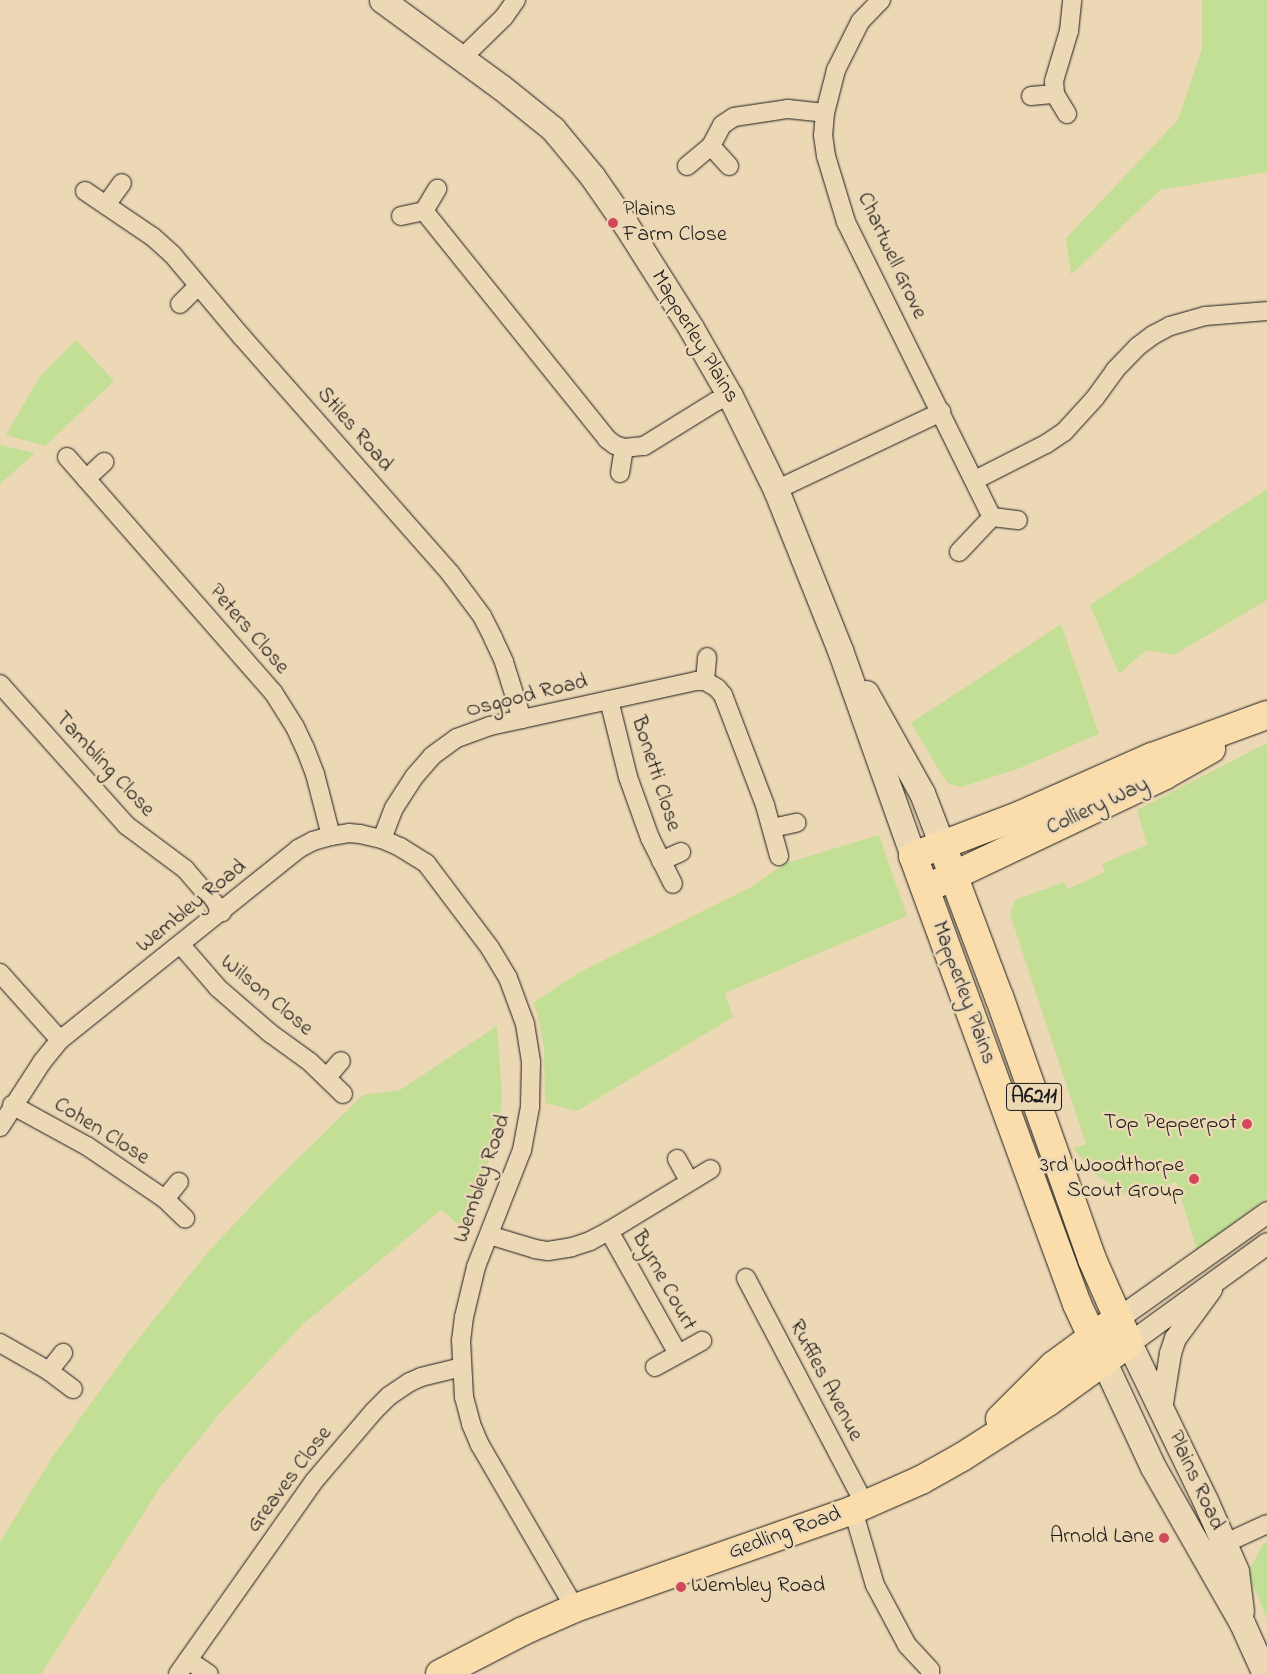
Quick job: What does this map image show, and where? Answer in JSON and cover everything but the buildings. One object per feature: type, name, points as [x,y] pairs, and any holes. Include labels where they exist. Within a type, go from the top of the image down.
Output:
[{"type":"main road","name":"Mapperley Plains","points":[[382,0],[462,58],[552,129],[592,176],[630,232],[730,396],[776,490],[840,650],[913,856],[1077,1304],[1104,1362]]},
{"type":"main road","name":"Mapperley Plains","points":[[840,650],[890,733],[922,793],[999,996],[1092,1259],[1129,1343]]},
{"type":"main road","name":"Colliery Way","points":[[913,856],[1021,815],[1152,757],[1267,716]]},
{"type":"main road","name":"Colliery Way","points":[[925,888],[1165,775],[1267,716]]},
{"type":"main road","name":"Gedling Road","points":[[962,1457],[1054,1365],[1118,1318]]},
{"type":"main road","name":"Gedling Road","points":[[440,1674],[523,1631],[575,1608],[859,1508],[921,1480],[962,1457],[1048,1402],[1129,1343]]},
{"type":"main road","name":"Plains Road","points":[[1129,1343],[1161,1409],[1242,1624],[1265,1674]]},
{"type":"main road","name":"Plains Road","points":[[1104,1362],[1153,1468],[1213,1549]]},
{"type":"street","points":[[462,58],[504,16],[516,0]]},
{"type":"street","name":"Chartwell Grove","points":[[881,0],[860,22],[836,70],[825,112],[823,136],[826,156],[846,222],[992,517]]},
{"type":"street","points":[[1067,114],[1055,94],[1054,81],[1069,31],[1072,0]]},
{"type":"street","points":[[1031,96],[1055,94]]},
{"type":"street","points":[[687,166],[711,146],[722,125],[734,117],[788,108],[825,112]]},
{"type":"street","points":[[711,146],[729,166]]},
{"type":"street","points":[[106,205],[122,183]]},
{"type":"street","points":[[424,212],[437,189]]},
{"type":"street","name":"Stiles Road","points":[[85,191],[162,244],[468,595],[482,616],[504,662],[522,719]]},
{"type":"street","points":[[424,212],[607,439],[624,448],[644,446],[715,402],[730,396]]},
{"type":"street","points":[[401,216],[424,212]]},
{"type":"street","points":[[180,304],[198,286]]},
{"type":"street","points":[[974,480],[1046,444],[1064,432],[1095,398],[1115,370],[1137,347],[1153,335],[1170,326],[1205,316],[1267,311]]},
{"type":"street","points":[[776,490],[941,412]]},
{"type":"street","points":[[620,473],[624,448]]},
{"type":"street","name":"Peters Close","points":[[66,457],[261,676],[279,700],[295,727],[315,774],[331,836]]},
{"type":"street","points":[[86,479],[104,462]]},
{"type":"street","points":[[959,552],[992,517],[1018,520]]},
{"type":"street","points":[[707,657],[705,681],[717,688],[723,695],[772,828],[779,856]]},
{"type":"street","name":"Osgood Road","points":[[382,839],[394,808],[403,793],[432,756],[457,738],[473,731],[522,719],[696,681],[705,681]]},
{"type":"street","name":"Tambling Close","points":[[0,684],[126,825],[185,869],[222,912]]},
{"type":"street","name":"Bonetti Close","points":[[609,700],[628,778],[650,838],[673,884]]},
{"type":"street","points":[[772,828],[796,823]]},
{"type":"street","name":"Wembley Road","points":[[0,1127],[12,1105],[60,1040],[181,945],[298,849],[331,836],[349,833],[382,839],[414,854],[435,874],[490,948],[508,978],[525,1024],[531,1076],[528,1126],[518,1159],[469,1291],[461,1340],[464,1397],[471,1424],[480,1445],[575,1608]]},
{"type":"street","name":"Bonetti Close","points":[[661,861],[681,852]]},
{"type":"street","name":"Wilson Close","points":[[181,945],[225,995],[327,1076],[343,1094]]},
{"type":"street","points":[[0,973],[60,1040]]},
{"type":"street","points":[[327,1076],[341,1061]]},
{"type":"street","name":"Cohen Close","points":[[12,1105],[87,1146],[165,1200],[185,1218]]},
{"type":"street","points":[[677,1160],[690,1182]]},
{"type":"street","name":"Byrne Court","points":[[490,1235],[521,1246],[548,1251],[581,1244],[609,1231],[711,1169]]},
{"type":"street","points":[[165,1200],[179,1182]]},
{"type":"street","points":[[1118,1318],[1267,1212]]},
{"type":"street","name":"Byrne Court","points":[[609,1231],[678,1354]]},
{"type":"street","points":[[1129,1343],[1267,1243]]},
{"type":"street","points":[[1161,1409],[1166,1370],[1175,1338],[1219,1277]]},
{"type":"street","name":"Ruffles Avenue","points":[[746,1278],[859,1508],[876,1585],[882,1598],[907,1645],[930,1670],[930,1674]]},
{"type":"street","name":"Byrne Court","points":[[654,1367],[702,1341]]},
{"type":"street","points":[[0,1343],[49,1371],[73,1389]]},
{"type":"street","points":[[49,1371],[63,1353]]},
{"type":"street","name":"Greaves Close","points":[[209,1674],[183,1667],[315,1480],[389,1396],[421,1377],[462,1368]]},
{"type":"street","points":[[1213,1549],[1267,1524]]},
{"type":"green space","points":[[1202,0],[1267,0],[1267,172],[1160,190],[1071,275],[1066,238],[1178,120],[1202,49]]},
{"type":"green space","points":[[76,340],[114,381],[45,446],[6,435],[40,376]]},
{"type":"green space","points":[[0,445],[35,453],[0,484]]},
{"type":"green space","points":[[1267,489],[1267,600],[1174,655],[1146,650],[1119,674],[1090,605]]},
{"type":"green space","points":[[1061,624],[1099,734],[1020,768],[961,787],[949,784],[911,723]]},
{"type":"green space","points":[[1267,743],[1267,1198],[1197,1250],[1176,1182],[1128,1196],[1095,1174],[1073,1148],[1086,1144],[1010,914],[1015,900],[1064,882],[1068,889],[1105,872],[1102,864],[1147,845],[1137,810]]},
{"type":"green space","points":[[879,835],[907,916],[725,993],[733,1017],[577,1111],[545,1103],[544,1047],[537,1012],[533,1003],[580,972],[751,887],[786,863]]},
{"type":"green space","points":[[497,1026],[502,1094],[500,1118],[487,1166],[462,1227],[441,1210],[303,1324],[221,1412],[161,1486],[41,1674],[0,1674],[0,1542],[53,1456],[131,1348],[208,1252],[273,1183],[363,1095],[400,1090]]},
{"type":"green space","points":[[1267,1542],[1267,1619],[1248,1573],[1263,1544]]},
{"type":"place","name":"Plains Farm Close","points":[[613,223]]},
{"type":"place","name":"Top Pepperpot","points":[[1247,1124]]},
{"type":"place","name":"3rd Woodthorpe Scout Group","points":[[1194,1179]]},
{"type":"place","name":"Arnold Lane","points":[[1164,1538]]},
{"type":"place","name":"Wembley Road","points":[[681,1587]]}]
